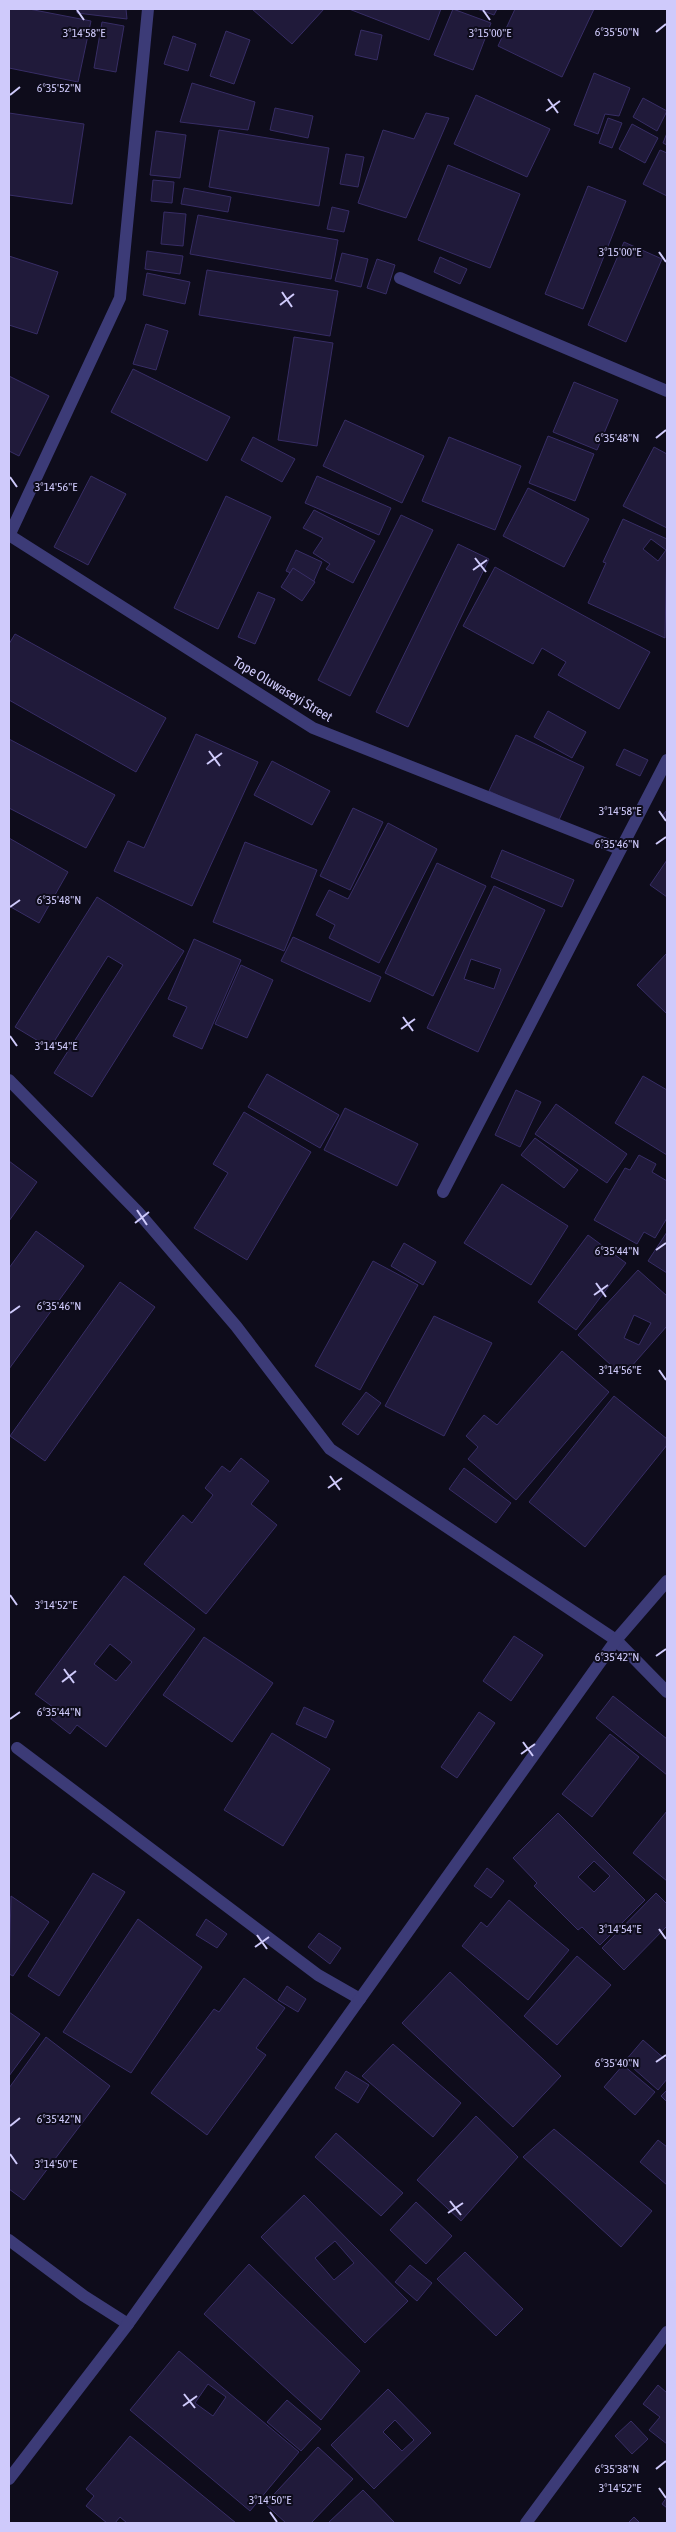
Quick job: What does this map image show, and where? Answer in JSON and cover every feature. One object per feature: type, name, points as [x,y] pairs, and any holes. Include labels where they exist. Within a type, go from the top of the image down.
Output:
[{"type":"street","points":[[9,536],[120,298],[148,9]]},
{"type":"street","points":[[400,278],[667,391]]},
{"type":"street","name":"Tope Oluwaseyi Street","points":[[9,536],[313,728],[619,849]]},
{"type":"street","points":[[443,1192],[619,849],[667,760]]},
{"type":"street","points":[[9,1080],[138,1212],[236,1326],[330,1449],[616,1640],[667,1692]]},
{"type":"street","points":[[9,2479],[128,2324],[616,1640],[667,1581]]},
{"type":"street","points":[[17,1748],[318,1975],[360,1999]]},
{"type":"street","points":[[9,2240],[84,2296],[128,2324]]},
{"type":"street","points":[[526,2523],[667,2332]]},
{"type":"building","points":[[9,9],[29,9],[91,21],[78,82],[9,68]]},
{"type":"building","points":[[77,9],[126,9],[127,19],[77,13]]},
{"type":"building","points":[[252,9],[324,9],[292,44]]},
{"type":"building","points":[[349,9],[441,9],[429,40]]},
{"type":"building","points":[[453,9],[491,23],[473,70],[434,55]]},
{"type":"building","points":[[477,9],[497,9],[494,15]]},
{"type":"building","points":[[515,9],[594,9],[562,77],[498,46]]},
{"type":"building","points":[[102,22],[124,26],[116,72],[94,68]]},
{"type":"building","points":[[361,30],[382,35],[377,60],[355,55]]},
{"type":"building","points":[[226,31],[250,40],[234,84],[210,76]]},
{"type":"building","points":[[173,36],[196,44],[188,71],[164,64]]},
{"type":"building","points":[[594,73],[630,88],[619,116],[605,114],[598,134],[574,125]]},
{"type":"building","points":[[192,83],[255,102],[248,130],[180,122]]},
{"type":"building","points":[[476,95],[550,129],[527,177],[454,144]]},
{"type":"building","points":[[643,98],[667,111],[657,131],[633,117]]},
{"type":"building","points":[[275,108],[313,116],[308,138],[270,130]]},
{"type":"building","points":[[9,113],[84,124],[72,204],[9,195]]},
{"type":"building","points":[[426,113],[449,118],[406,218],[358,203],[383,130],[414,139]]},
{"type":"building","points":[[608,118],[622,123],[612,148],[599,143]]},
{"type":"building","points":[[632,124],[658,138],[645,163],[619,149]]},
{"type":"building","points":[[219,130],[329,148],[319,206],[209,187]]},
{"type":"building","points":[[156,131],[186,135],[180,178],[150,175]]},
{"type":"building","points":[[667,133],[667,145],[663,143]]},
{"type":"building","points":[[660,150],[667,153],[667,196],[643,184]]},
{"type":"building","points":[[346,154],[364,157],[358,187],[340,184]]},
{"type":"building","points":[[448,165],[520,194],[490,268],[418,240]]},
{"type":"building","points":[[153,180],[174,182],[172,203],[151,201]]},
{"type":"building","points":[[588,186],[626,201],[583,309],[545,294]]},
{"type":"building","points":[[184,188],[231,197],[228,212],[181,204]]},
{"type":"building","points":[[332,207],[349,211],[344,232],[327,229]]},
{"type":"building","points":[[164,212],[186,214],[183,246],[161,244]]},
{"type":"building","points":[[198,215],[338,240],[331,279],[190,254]]},
{"type":"building","points":[[624,242],[662,259],[626,342],[588,325]]},
{"type":"building","points":[[147,251],[183,256],[180,274],[145,269]]},
{"type":"building","points":[[342,253],[368,259],[361,287],[335,281]]},
{"type":"building","points":[[9,256],[58,272],[37,334],[9,325]]},
{"type":"building","points":[[440,257],[467,269],[460,284],[434,272]]},
{"type":"building","points":[[377,259],[395,265],[386,294],[367,288]]},
{"type":"building","points":[[207,270],[338,291],[330,336],[199,315]]},
{"type":"building","points":[[147,273],[190,282],[185,304],[143,295]]},
{"type":"building","points":[[146,324],[168,331],[156,370],[133,364]]},
{"type":"building","points":[[294,337],[333,343],[317,446],[278,440]]},
{"type":"building","points":[[133,369],[230,417],[207,461],[111,412]]},
{"type":"building","points":[[9,376],[49,396],[19,456],[9,451]]},
{"type":"building","points":[[574,382],[618,400],[597,450],[553,432]]},
{"type":"building","points":[[345,420],[424,456],[402,503],[323,466]]},
{"type":"building","points":[[548,436],[594,454],[575,501],[529,483]]},
{"type":"building","points":[[253,437],[295,459],[282,482],[241,460]]},
{"type":"building","points":[[449,437],[521,466],[495,530],[422,501]]},
{"type":"building","points":[[654,447],[667,454],[667,528],[623,506]]},
{"type":"building","points":[[91,476],[126,494],[88,565],[54,547]]},
{"type":"building","points":[[317,476],[391,508],[379,535],[305,503]]},
{"type":"building","points":[[528,488],[589,519],[564,567],[503,536]]},
{"type":"building","points":[[226,496],[271,517],[218,629],[174,608]]},
{"type":"building","points":[[314,510],[375,541],[353,583],[326,569],[330,564],[313,553],[323,538],[303,528]]},
{"type":"building","points":[[401,515],[433,530],[350,696],[318,680]]},
{"type":"building","points":[[623,519],[667,539],[665,638],[588,603],[606,563],[603,562]],"holes":[[[651,539],[666,550],[658,561],[643,549]]]},
{"type":"building","points":[[458,544],[489,559],[408,727],[376,712]]},
{"type":"building","points":[[296,550],[322,562],[313,583],[286,571]]},
{"type":"building","points":[[495,567],[650,652],[619,709],[558,675],[566,662],[542,648],[533,664],[463,626]]},
{"type":"building","points":[[293,568],[315,582],[302,601],[281,587]]},
{"type":"building","points":[[258,592],[275,599],[255,644],[238,637]]},
{"type":"building","points":[[15,634],[166,718],[136,772],[9,700],[9,644]]},
{"type":"building","points":[[548,711],[586,732],[572,758],[534,737]]},
{"type":"building","points":[[196,734],[258,762],[192,906],[114,871],[128,841],[144,848]]},
{"type":"building","points":[[516,735],[584,767],[557,824],[489,791]]},
{"type":"building","points":[[9,739],[115,795],[86,848],[9,808]]},
{"type":"building","points":[[624,749],[648,760],[640,776],[616,765]]},
{"type":"building","points":[[272,761],[330,791],[312,825],[254,795]]},
{"type":"building","points":[[353,808],[383,822],[350,890],[320,876]]},
{"type":"building","points":[[667,810],[667,821],[662,816]]},
{"type":"building","points":[[388,823],[437,849],[379,963],[329,938],[335,925],[316,915],[329,890],[348,899]]},
{"type":"building","points":[[9,838],[68,872],[39,923],[9,906]]},
{"type":"building","points":[[245,842],[317,870],[284,951],[213,922]]},
{"type":"building","points":[[502,850],[574,880],[562,907],[491,877]]},
{"type":"building","points":[[667,860],[667,897],[650,885]]},
{"type":"building","points":[[437,863],[486,886],[433,996],[385,973]]},
{"type":"building","points":[[494,886],[545,910],[478,1052],[427,1028]],"holes":[[[471,959],[501,969],[494,989],[464,979]]]},
{"type":"building","points":[[97,897],[184,951],[92,1097],[54,1073],[123,965],[108,956],[50,1048],[15,1027]]},
{"type":"building","points":[[293,937],[381,977],[370,1002],[281,961]]},
{"type":"building","points":[[194,939],[241,960],[202,1049],[173,1036],[187,1007],[168,999]]},
{"type":"building","points":[[667,953],[667,1014],[637,985]]},
{"type":"building","points":[[241,965],[273,980],[247,1038],[215,1024]]},
{"type":"building","points":[[267,1074],[339,1115],[320,1148],[248,1107]]},
{"type":"building","points":[[643,1076],[667,1090],[667,1155],[615,1123]]},
{"type":"building","points":[[516,1090],[541,1102],[520,1147],[495,1135]]},
{"type":"building","points":[[556,1104],[627,1154],[607,1183],[535,1134]]},
{"type":"building","points":[[345,1108],[418,1144],[397,1186],[324,1150]]},
{"type":"building","points":[[244,1112],[311,1152],[247,1260],[194,1228],[228,1173],[213,1164]]},
{"type":"building","points":[[535,1138],[578,1170],[564,1188],[521,1155]]},
{"type":"building","points":[[639,1155],[656,1164],[652,1172],[667,1181],[667,1218],[655,1238],[644,1232],[637,1244],[594,1220],[625,1168],[630,1170]]},
{"type":"building","points":[[9,1161],[37,1182],[9,1221]]},
{"type":"building","points":[[502,1184],[568,1226],[531,1285],[464,1243]]},
{"type":"building","points":[[36,1231],[84,1266],[9,1369],[9,1268]]},
{"type":"building","points":[[667,1232],[667,1273],[648,1261]]},
{"type":"building","points":[[588,1235],[626,1263],[576,1330],[538,1302]]},
{"type":"building","points":[[404,1243],[436,1262],[423,1285],[391,1266]]},
{"type":"building","points":[[373,1261],[418,1285],[360,1390],[315,1366]]},
{"type":"building","points":[[638,1270],[667,1296],[667,1326],[623,1376],[578,1335]],"holes":[[[634,1315],[651,1323],[639,1345],[624,1338]]]},
{"type":"building","points":[[120,1282],[155,1307],[45,1461],[10,1436]]},
{"type":"building","points":[[434,1316],[492,1343],[444,1436],[385,1406]]},
{"type":"building","points":[[562,1351],[609,1392],[516,1500],[468,1459],[478,1447],[466,1436],[484,1415],[497,1425]]},
{"type":"building","points":[[366,1392],[381,1403],[358,1435],[342,1424]]},
{"type":"building","points":[[614,1396],[667,1439],[667,1445],[585,1547],[529,1502]]},
{"type":"building","points":[[241,1458],[269,1481],[251,1504],[277,1525],[206,1614],[144,1564],[183,1515],[192,1523],[213,1495],[205,1488],[222,1466],[230,1472]]},
{"type":"building","points":[[464,1468],[511,1503],[496,1523],[449,1489]]},
{"type":"building","points":[[124,1576],[195,1629],[106,1747],[77,1725],[70,1734],[51,1719],[57,1710],[35,1694]],"holes":[[[110,1644],[132,1662],[116,1681],[94,1664]]]},
{"type":"building","points":[[514,1636],[543,1655],[511,1701],[483,1681]]},
{"type":"building","points":[[204,1637],[273,1683],[232,1742],[163,1695]]},
{"type":"building","points":[[613,1696],[667,1739],[667,1775],[596,1718]]},
{"type":"building","points":[[304,1707],[334,1721],[326,1738],[296,1724]]},
{"type":"building","points":[[479,1712],[495,1723],[457,1778],[441,1767]]},
{"type":"building","points":[[272,1733],[330,1769],[283,1846],[224,1810]]},
{"type":"building","points":[[610,1734],[639,1757],[592,1817],[562,1794]]},
{"type":"building","points":[[667,1811],[667,1881],[633,1853]]},
{"type":"building","points":[[558,1813],[645,1900],[600,1945],[582,1927],[578,1930],[534,1886],[537,1883],[513,1858]],"holes":[[[594,1861],[610,1876],[594,1892],[578,1877]]]},
{"type":"building","points":[[487,1868],[504,1881],[491,1898],[474,1886]]},
{"type":"building","points":[[93,1873],[125,1892],[59,1996],[28,1976]]},
{"type":"building","points":[[656,1893],[667,1904],[667,1926],[624,1970],[602,1948]]},
{"type":"building","points":[[11,1896],[49,1922],[13,1976],[9,1974]]},
{"type":"building","points":[[509,1900],[569,1950],[528,2000],[462,1946],[481,1922],[487,1927]]},
{"type":"building","points":[[138,1919],[202,1967],[131,2073],[63,2032]]},
{"type":"building","points":[[206,1919],[227,1934],[217,1948],[196,1935]]},
{"type":"building","points":[[319,1933],[341,1948],[330,1964],[308,1947]]},
{"type":"building","points":[[577,1956],[611,1985],[557,2045],[524,2016]]},
{"type":"building","points":[[450,1972],[561,2076],[513,2127],[402,2023]]},
{"type":"building","points":[[244,1978],[285,2008],[256,2048],[266,2055],[207,2135],[151,2093],[214,2009],[219,2012]]},
{"type":"building","points":[[287,1986],[306,1999],[298,2012],[278,2000]]},
{"type":"building","points":[[9,2012],[40,2034],[9,2076]]},
{"type":"building","points":[[46,2037],[110,2086],[24,2200],[9,2189],[9,2088]]},
{"type":"building","points":[[643,2040],[667,2061],[667,2079],[658,2090],[625,2061]]},
{"type":"building","points":[[393,2044],[461,2103],[433,2137],[362,2076]]},
{"type":"building","points":[[623,2065],[655,2092],[635,2115],[604,2087]]},
{"type":"building","points":[[346,2071],[369,2085],[358,2103],[335,2088]]},
{"type":"building","points":[[667,2090],[667,2102],[661,2096]]},
{"type":"building","points":[[476,2116],[518,2157],[461,2221],[417,2180]]},
{"type":"building","points":[[554,2129],[652,2211],[621,2247],[523,2157]]},
{"type":"building","points":[[336,2133],[403,2193],[381,2216],[315,2157]]},
{"type":"building","points":[[658,2140],[667,2147],[667,2185],[640,2162]]},
{"type":"building","points":[[304,2195],[408,2301],[365,2343],[261,2237]],"holes":[[[335,2241],[354,2263],[334,2280],[315,2258]]]},
{"type":"building","points":[[416,2202],[452,2236],[426,2264],[390,2230]]},
{"type":"building","points":[[465,2252],[523,2309],[496,2336],[437,2279]]},
{"type":"building","points":[[249,2264],[360,2371],[321,2420],[204,2314]]},
{"type":"building","points":[[410,2265],[432,2283],[417,2301],[395,2282]]},
{"type":"building","points":[[179,2351],[299,2452],[250,2511],[130,2410]],"holes":[[[208,2384],[226,2397],[213,2416],[195,2403]]]},
{"type":"building","points":[[658,2385],[667,2393],[667,2444],[649,2430],[660,2417],[643,2404]]},
{"type":"building","points":[[388,2389],[431,2433],[374,2489],[331,2445]],"holes":[[[395,2420],[414,2440],[402,2451],[383,2432]]]},
{"type":"building","points":[[287,2400],[321,2429],[301,2451],[267,2422]]},
{"type":"building","points":[[631,2421],[648,2439],[632,2454],[615,2436]]},
{"type":"building","points":[[130,2436],[236,2523],[127,2523],[120,2517],[115,2523],[107,2523],[86,2506],[94,2496],[86,2489]]},
{"type":"building","points":[[318,2447],[353,2479],[311,2523],[286,2523],[265,2504]]},
{"type":"building","points":[[363,2490],[395,2523],[328,2523]]},
{"type":"building","points":[[667,2497],[667,2508],[662,2504]]},
{"type":"building","points":[[634,2517],[640,2523],[628,2523]]}]
